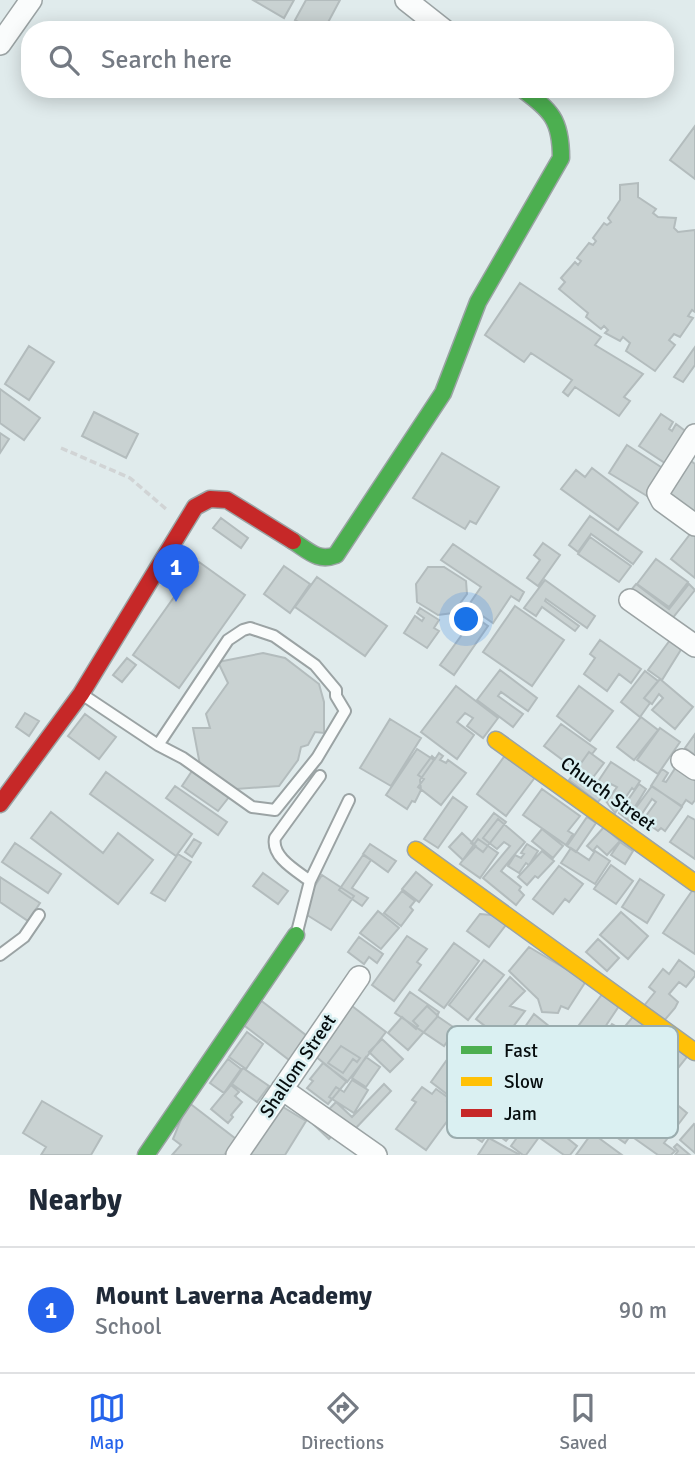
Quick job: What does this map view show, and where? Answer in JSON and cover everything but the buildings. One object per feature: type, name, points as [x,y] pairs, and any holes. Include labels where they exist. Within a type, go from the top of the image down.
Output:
[{"type":"street","points":[[0,44],[31,0]]},
{"type":"street","points":[[405,0],[432,21]]},
{"type":"street","points":[[0,804],[81,694],[178,532],[195,507],[204,500],[216,497],[227,500],[320,558],[336,555],[443,393],[478,302],[561,158],[561,134],[555,114],[534,98]]},
{"type":"street","points":[[695,435],[658,493],[662,501],[695,525]]},
{"type":"street","points":[[630,600],[695,646]]},
{"type":"street","name":"Church Street","points":[[496,740],[695,883]]},
{"type":"street","points":[[416,850],[659,1026]]},
{"type":"street","points":[[146,1155],[296,935]]},
{"type":"street","name":"Shallom Street","points":[[237,1155],[359,977]]},
{"type":"street","points":[[678,1040],[695,1052]]},
{"type":"street","points":[[282,1088],[376,1155]]},
{"type":"lane","points":[[81,694],[158,745],[183,758],[252,807],[275,810],[317,758],[345,711],[336,696],[336,690],[315,665],[274,636],[250,628],[228,640],[158,745]]},
{"type":"lane","points":[[310,881],[276,852],[274,844],[275,838],[320,776]]},
{"type":"lane","points":[[296,935],[310,881],[349,800]]},
{"type":"lane","points":[[0,955],[24,937],[39,915]]},
{"type":"path","points":[[61,448],[130,478],[166,509],[178,532]]},
{"type":"traffic: fast","points":[[293,541],[319,556],[336,555],[443,393],[478,302],[561,158],[556,125],[547,110],[533,98]]},
{"type":"traffic: fast","points":[[146,1155],[296,935]]},
{"type":"traffic: slow","points":[[496,740],[695,883]]},
{"type":"traffic: slow","points":[[416,850],[659,1026]]},
{"type":"traffic: slow","points":[[678,1040],[695,1052]]},
{"type":"traffic: jam","points":[[0,804],[81,694],[195,507],[210,499],[227,500],[293,541]]},
{"type":"place","name":"Mount Laverna Academy","points":[[176,602]]}]
